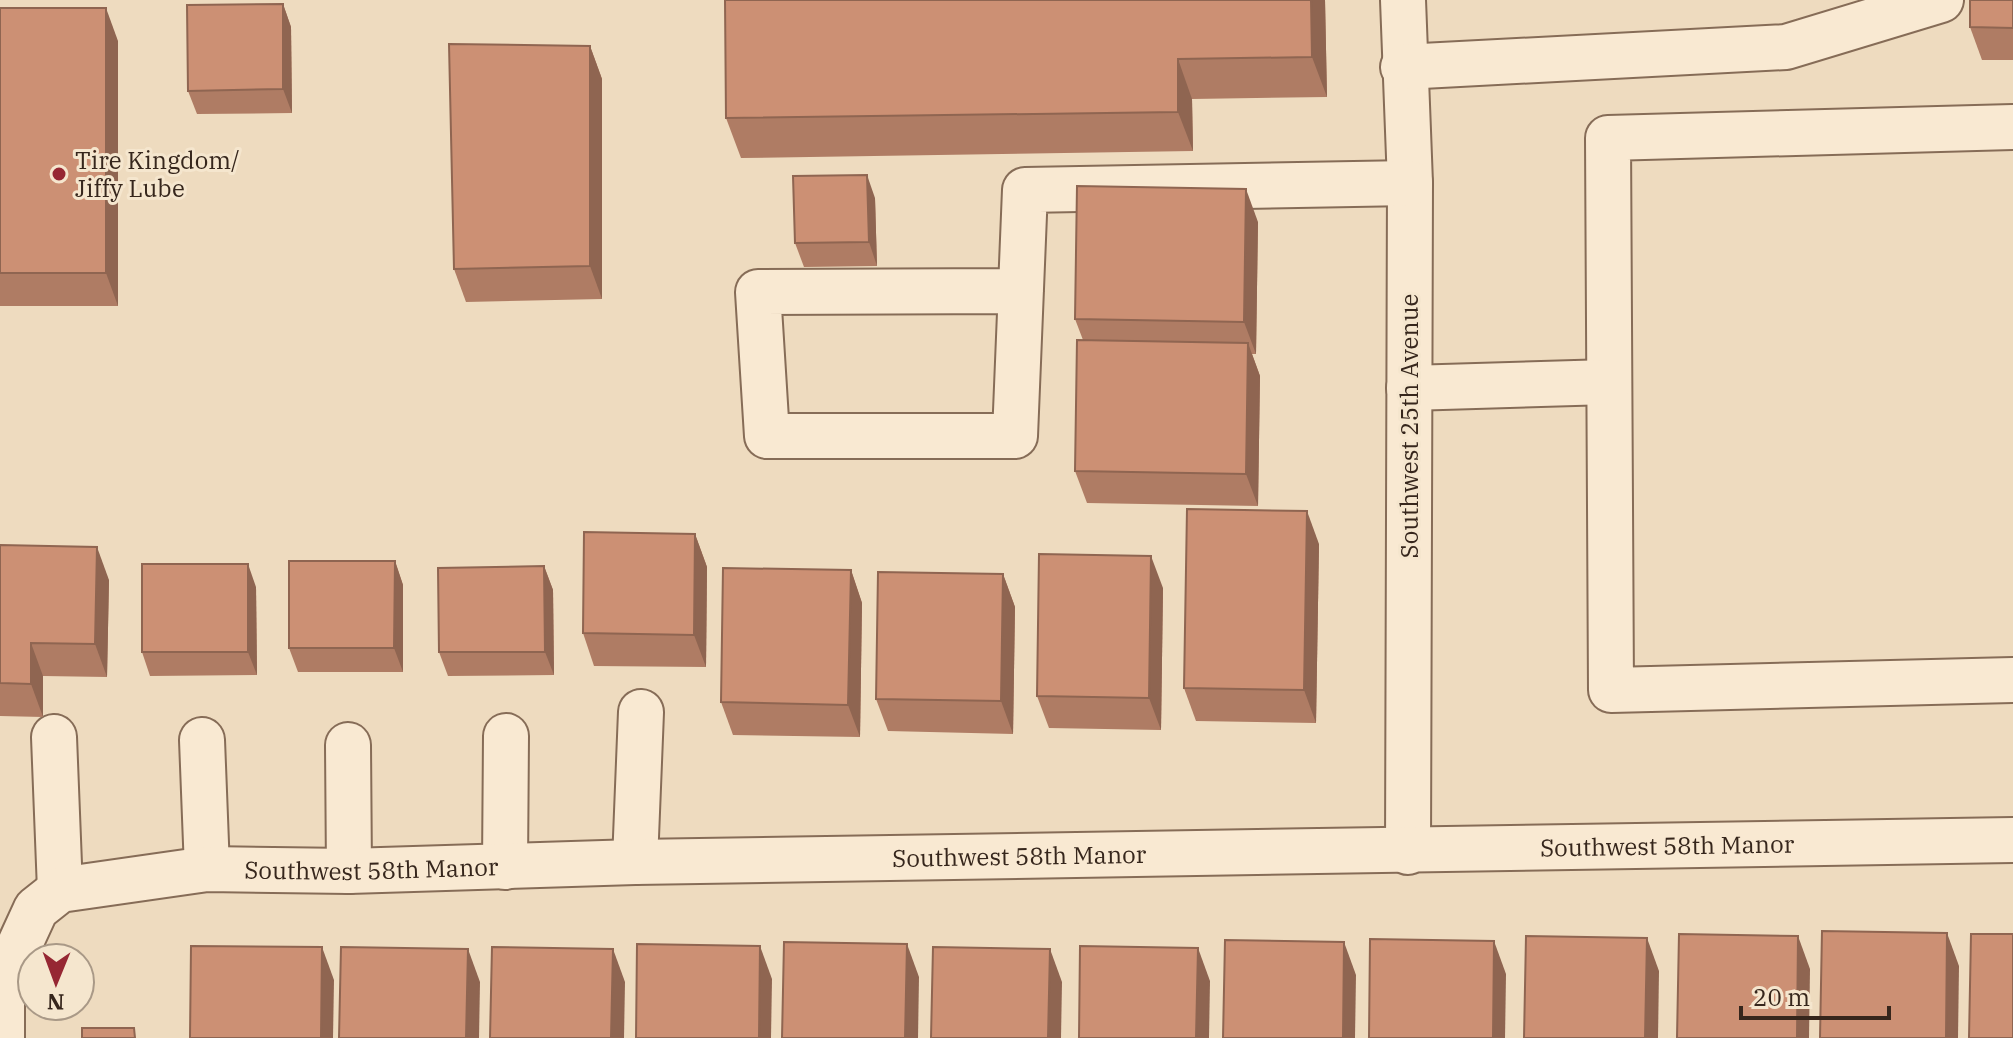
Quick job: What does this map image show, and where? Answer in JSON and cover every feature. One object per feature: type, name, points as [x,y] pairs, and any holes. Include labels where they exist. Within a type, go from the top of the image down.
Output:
[{"type":"street","name":"Southwest 25th Avenue","points":[[1403,0],[1403,67],[1410,183],[1408,852]]},
{"type":"street","points":[[1403,67],[1786,47],[1941,0]]},
{"type":"street","points":[[2013,127],[1608,138],[1611,690],[2013,680]]},
{"type":"street","points":[[1021,291],[758,292],[767,436],[1015,436],[1021,291],[1025,190],[1410,183]]},
{"type":"street","points":[[1409,388],[1609,382]]},
{"type":"street","points":[[635,862],[641,712]]},
{"type":"street","points":[[505,867],[506,736]]},
{"type":"street","points":[[2,1038],[2,983],[48,900],[54,737]]},
{"type":"street","points":[[202,740],[207,869]]},
{"type":"street","points":[[348,745],[349,871]]},
{"type":"street","name":"Southwest 58th Manor","points":[[48,900],[207,869],[349,871],[635,862],[2013,840]]},
{"type":"building","points":[[725,0],[1311,0],[1312,57],[1178,59],[1178,112],[726,118]]},
{"type":"building","points":[[1970,0],[2013,0],[2013,28],[1970,27]]},
{"type":"building","points":[[283,4],[283,89],[188,91],[187,5]]},
{"type":"building","name":"Tire Kingdom/ Jiffy Lube","points":[[0,8],[106,8],[106,273],[0,273]]},
{"type":"building","points":[[449,44],[590,46],[590,266],[454,269]]},
{"type":"building","points":[[867,175],[869,242],[795,243],[793,176]]},
{"type":"building","points":[[1077,186],[1246,189],[1244,322],[1075,319]]},
{"type":"building","points":[[1077,340],[1248,343],[1246,474],[1075,471]]},
{"type":"building","points":[[1187,509],[1307,511],[1304,690],[1184,688]]},
{"type":"building","points":[[584,532],[695,534],[694,635],[583,633]]},
{"type":"building","points":[[0,545],[97,547],[95,644],[31,643],[31,684],[0,683]]},
{"type":"building","points":[[1039,554],[1151,556],[1149,698],[1037,696]]},
{"type":"building","points":[[289,561],[395,561],[394,648],[289,648]]},
{"type":"building","points":[[142,564],[248,564],[248,652],[142,652]]},
{"type":"building","points":[[544,566],[545,652],[439,652],[438,568]]},
{"type":"building","points":[[723,568],[851,570],[848,705],[721,702]]},
{"type":"building","points":[[878,572],[1003,574],[1001,701],[876,699]]},
{"type":"building","points":[[1822,931],[1947,933],[1946,1038],[1820,1038]]},
{"type":"building","points":[[1679,934],[1798,936],[1797,1038],[1677,1038]]},
{"type":"building","points":[[1971,934],[2013,934],[2013,1038],[1969,1038]]},
{"type":"building","points":[[1526,936],[1647,938],[1645,1038],[1524,1038]]},
{"type":"building","points":[[1370,939],[1494,941],[1493,1038],[1369,1038]]},
{"type":"building","points":[[1225,940],[1344,942],[1343,1038],[1223,1038]]},
{"type":"building","points":[[784,942],[907,944],[905,1038],[782,1038]]},
{"type":"building","points":[[637,944],[760,946],[759,1038],[636,1038]]},
{"type":"building","points":[[191,946],[322,947],[321,1038],[190,1038]]},
{"type":"building","points":[[1080,946],[1198,948],[1196,1038],[1079,1038]]},
{"type":"building","points":[[341,947],[468,949],[466,1038],[339,1038]]},
{"type":"building","points":[[492,947],[613,949],[611,1038],[490,1038]]},
{"type":"building","points":[[933,947],[1050,949],[1048,1038],[931,1038]]},
{"type":"building","points":[[82,1028],[134,1028],[135,1038],[82,1038]]},
{"type":"place","name":"Tire Kingdom/ Jiffy Lube","points":[[59,174]]}]
